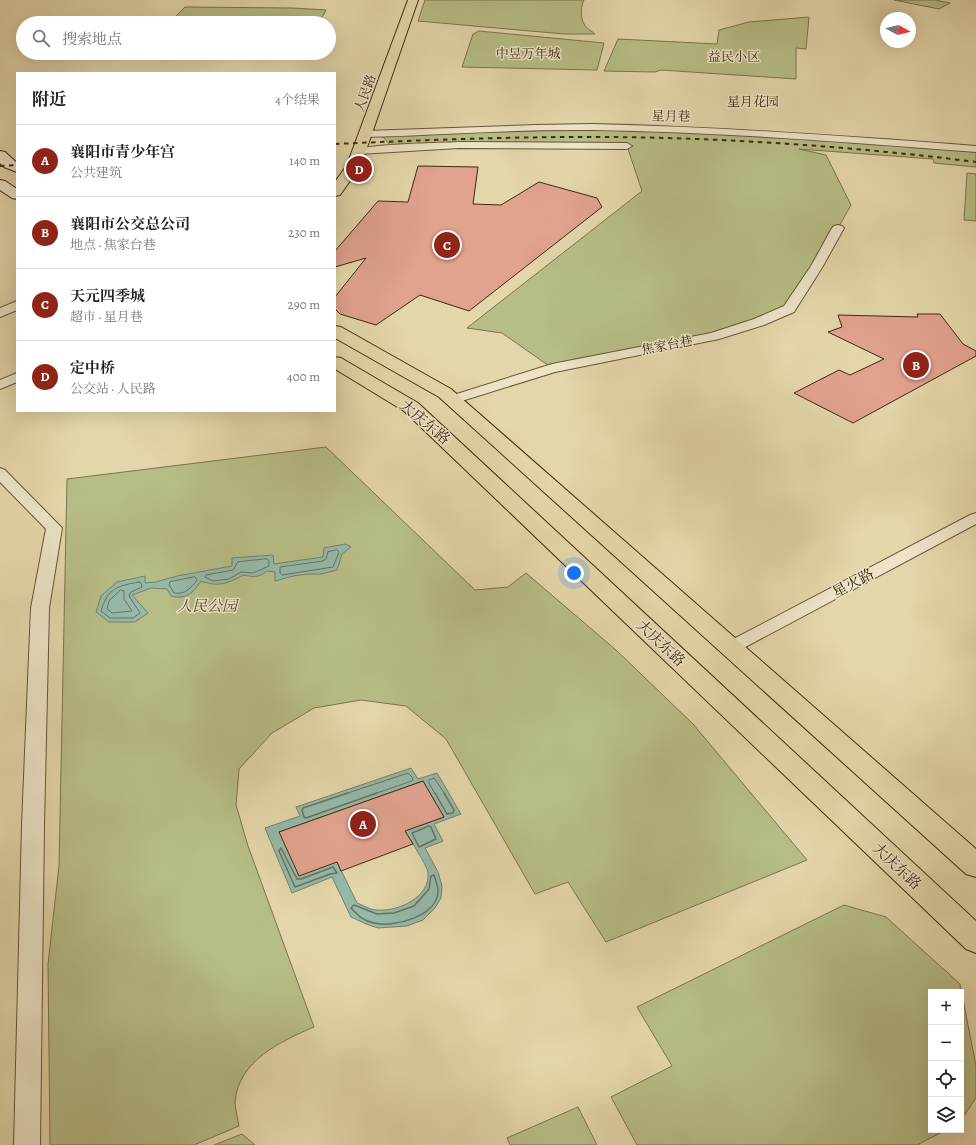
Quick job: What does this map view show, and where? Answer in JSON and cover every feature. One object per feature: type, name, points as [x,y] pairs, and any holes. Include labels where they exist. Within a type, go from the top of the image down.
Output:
[{"type":"main road","points":[[384,45],[402,0]]},
{"type":"main road","name":"人民路","points":[[336,191],[354,165],[413,0]]},
{"type":"main road","points":[[0,155],[9,164],[16,168]]},
{"type":"main road","points":[[0,175],[16,173]]},
{"type":"main road","points":[[0,184],[16,194]]},
{"type":"main road","name":"大庆东路","points":[[336,332],[445,394],[976,866]]},
{"type":"main road","name":"大庆东路","points":[[336,363],[411,407],[976,940]]},
{"type":"main road","points":[[943,908],[976,956]]},
{"type":"street","name":"星月巷","points":[[365,134],[582,127],[699,129],[842,138],[976,149]]},
{"type":"street","points":[[359,151],[387,148],[463,145],[627,146]]},
{"type":"street","name":"焦家台巷","points":[[452,400],[552,368],[714,336],[759,322],[789,309],[818,266],[838,228]]},
{"type":"street","points":[[0,313],[16,305]]},
{"type":"street","points":[[0,385],[16,377]]},
{"type":"street","points":[[0,473],[54,528],[40,608],[33,825],[27,1145]]},
{"type":"street","name":"星火路","points":[[730,648],[976,518]]},
{"type":"green space","points":[[425,0],[584,0],[581,11],[583,22],[587,28],[595,34],[564,34],[418,21]]},
{"type":"green space","points":[[894,0],[935,0],[950,3],[939,9]]},
{"type":"green space","points":[[185,7],[292,8],[326,10],[323,16],[176,16]]},
{"type":"green space","points":[[809,17],[806,49],[796,48],[796,79],[661,70],[655,72],[604,71],[618,39],[717,44],[719,30],[749,22]]},
{"type":"green space","points":[[479,31],[604,43],[597,70],[462,67],[473,34]]},
{"type":"green space","points":[[707,129],[976,151],[976,167],[934,163],[933,159],[799,149],[826,155],[851,205],[789,309],[714,336],[552,368],[502,333],[467,328],[642,191],[627,146],[393,148],[380,134],[471,130]]},
{"type":"green space","points":[[967,173],[976,174],[976,221],[964,220]]},
{"type":"green space","name":"人民公园","points":[[326,447],[475,590],[508,587],[526,573],[616,650],[693,724],[807,860],[606,942],[568,882],[535,894],[446,739],[406,706],[361,700],[314,708],[272,733],[239,769],[236,805],[248,846],[314,1027],[288,1039],[263,1054],[244,1075],[238,1088],[235,1102],[239,1126],[194,1145],[50,1145],[48,964],[59,866],[67,479]]},
{"type":"green space","points":[[844,905],[886,917],[960,984],[961,989],[928,989],[928,1133],[940,1133],[917,1145],[637,1145],[611,1097],[672,1066],[637,1007]]},
{"type":"green space","points":[[964,1004],[976,1066],[976,1098],[964,1116]]},
{"type":"green space","points":[[578,1107],[597,1145],[510,1145],[507,1138]]},
{"type":"green space","points":[[242,1134],[255,1145],[214,1145]]},
{"type":"water","points":[[345,544],[351,547],[342,554],[337,570],[321,574],[293,576],[275,581],[275,572],[267,571],[256,576],[243,575],[222,584],[212,584],[201,581],[192,592],[181,597],[171,596],[167,589],[151,588],[132,595],[148,613],[135,622],[109,622],[96,612],[101,596],[117,582],[145,576],[145,583],[156,582],[177,576],[232,566],[232,558],[273,555],[274,564],[323,557],[324,548]]},
{"type":"water","points":[[411,768],[418,779],[437,773],[461,814],[434,824],[443,841],[425,848],[438,872],[442,886],[441,898],[435,908],[423,920],[407,926],[378,928],[351,917],[332,877],[292,893],[265,828],[300,816],[296,807]],"holes":[[[423,781],[444,817],[405,831],[427,869],[428,881],[419,896],[412,901],[385,910],[372,909],[357,903],[337,862],[279,832]]]},
{"type":"building","points":[[418,166],[478,167],[473,204],[501,205],[539,182],[597,198],[602,207],[469,311],[420,295],[376,325],[340,314],[336,310],[336,296],[366,258],[336,267],[336,250],[378,201],[408,202]]},
{"type":"building","points":[[917,314],[940,314],[963,344],[976,351],[976,356],[853,423],[794,393],[839,370],[850,375],[884,359],[828,332],[842,327],[838,315],[918,317]]},
{"type":"building","points":[[423,781],[444,817],[405,831],[413,844],[341,871],[337,862],[299,876],[279,832]]},
{"type":"railway","points":[[336,144],[501,138],[667,138],[822,146],[976,162]]},
{"type":"railway","points":[[0,166],[16,165]]},
{"type":"place","name":"定中桥","points":[[359,169]]},
{"type":"place","name":"天元四季城","points":[[447,245]]},
{"type":"place","name":"襄阳市公交总公司","points":[[916,365]]},
{"type":"place","name":"襄阳市青少年宫","points":[[363,824]]},
{"type":"district","name":"中昱万年城","points":[[528,53]]},
{"type":"district","name":"益民小区","points":[[734,56]]},
{"type":"district","name":"星月花园","points":[[753,101]]}]
